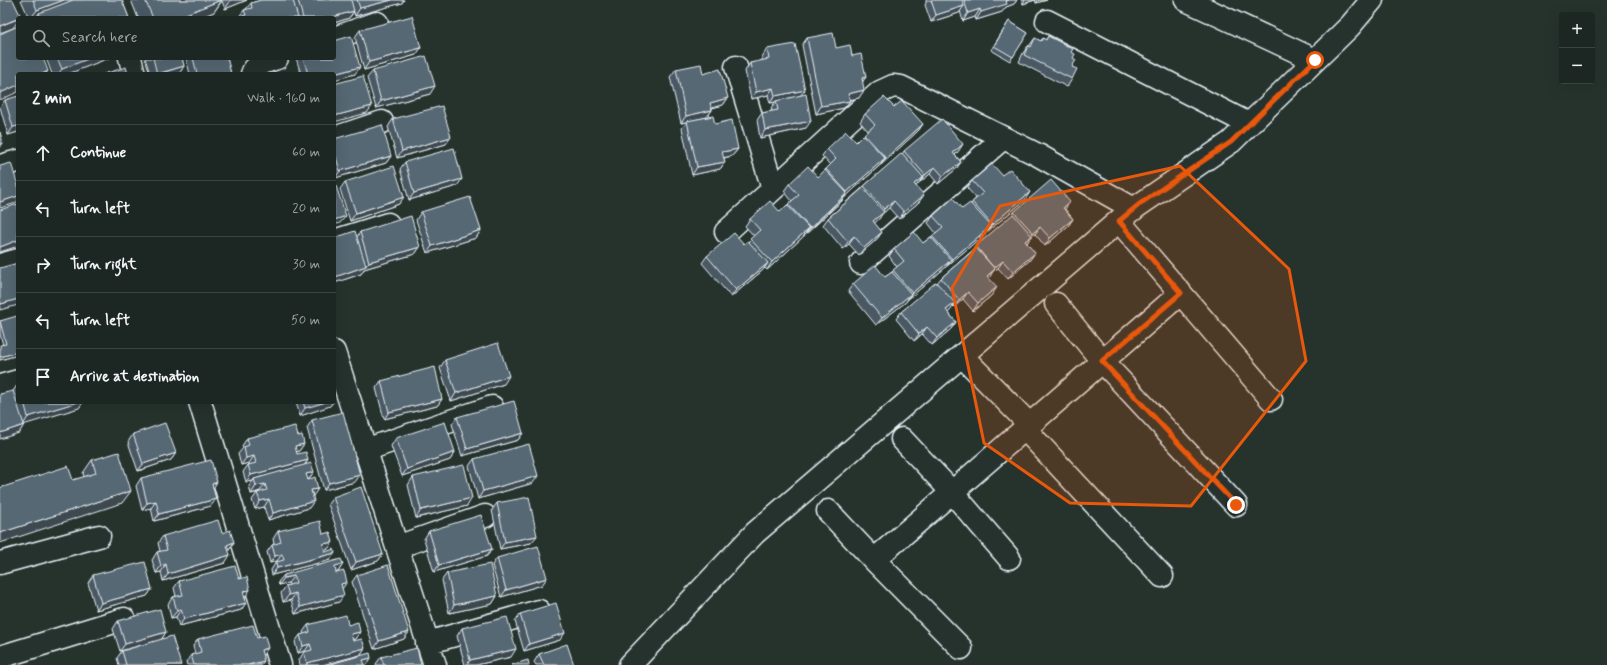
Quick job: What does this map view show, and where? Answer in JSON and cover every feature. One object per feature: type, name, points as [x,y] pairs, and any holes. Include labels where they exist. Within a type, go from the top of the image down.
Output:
[{"type":"street","points":[[1186,0],[1315,60]]},
{"type":"street","points":[[636,659],[746,541],[1126,215],[1231,142],[1350,26],[1372,0]]},
{"type":"street","points":[[1047,21],[1249,124]]},
{"type":"street","points":[[336,37],[377,23]]},
{"type":"street","points":[[130,60],[134,72]]},
{"type":"street","points":[[252,72],[260,64],[271,60]]},
{"type":"street","points":[[736,66],[773,189]]},
{"type":"street","points":[[726,232],[880,92],[893,86],[901,87],[1038,155],[1126,215],[1181,293],[1270,399]]},
{"type":"street","points":[[336,137],[382,122]]},
{"type":"street","points":[[861,263],[1003,138]]},
{"type":"street","points":[[0,166],[16,162]]},
{"type":"street","points":[[336,240],[409,218]]},
{"type":"street","points":[[0,265],[16,261]]},
{"type":"street","points":[[874,560],[1181,293]]},
{"type":"street","points":[[1056,304],[1102,361],[1236,505]]},
{"type":"street","points":[[962,356],[1162,576]]},
{"type":"street","points":[[336,358],[434,665]]},
{"type":"street","points":[[0,386],[16,382]]},
{"type":"street","points":[[201,404],[280,665]]},
{"type":"street","points":[[365,450],[492,407]]},
{"type":"street","points":[[902,439],[952,492],[1009,558]]},
{"type":"street","points":[[828,511],[961,648]]},
{"type":"street","points":[[397,547],[485,516]]},
{"type":"street","points":[[0,563],[99,536]]},
{"type":"street","points":[[427,643],[539,611]]},
{"type":"street","points":[[0,657],[124,619]]},
{"type":"highlighted area","points":[[1180,166],[1289,269],[1306,361],[1191,506],[1070,503],[984,443],[952,288],[1000,206]]},
{"type":"building","points":[[0,0],[13,0],[21,16],[16,16],[16,19],[0,26]]},
{"type":"building","points":[[33,0],[64,0],[37,10]]},
{"type":"building","points":[[73,0],[122,0],[128,16],[40,16],[39,13]]},
{"type":"building","points":[[145,0],[221,0],[181,16],[152,16]]},
{"type":"building","points":[[261,0],[293,0],[297,16],[242,16],[246,15],[244,10],[252,8],[251,3]]},
{"type":"building","points":[[298,0],[351,0],[354,11],[336,16],[302,16]]},
{"type":"building","points":[[357,0],[392,0],[360,8]]},
{"type":"building","points":[[931,0],[962,0],[964,6],[936,15]]},
{"type":"building","points":[[964,0],[1009,0],[1006,1],[1007,4],[981,12],[980,9],[968,13]]},
{"type":"building","points":[[412,16],[421,48],[369,62],[360,30]]},
{"type":"building","points":[[1009,21],[1028,33],[1013,57],[994,46]]},
{"type":"building","points":[[16,27],[16,60],[44,60],[48,71],[16,72],[16,86],[0,93],[0,34]]},
{"type":"building","points":[[833,33],[836,48],[850,45],[852,56],[861,54],[866,77],[862,78],[864,90],[848,94],[850,101],[821,106],[807,38]]},
{"type":"building","points":[[351,36],[360,67],[336,73],[336,72],[307,72],[304,60],[336,60],[336,40]]},
{"type":"building","points":[[1048,36],[1073,49],[1071,52],[1075,54],[1073,58],[1076,60],[1072,67],[1077,69],[1072,79],[1024,55],[1028,46],[1031,47],[1035,38],[1041,41],[1043,38],[1046,40]]},
{"type":"building","points":[[795,44],[805,90],[775,96],[773,88],[756,92],[750,63],[769,59],[767,49]]},
{"type":"building","points":[[426,56],[435,86],[381,101],[373,71]]},
{"type":"building","points":[[58,60],[85,60],[62,69]]},
{"type":"building","points":[[154,60],[182,60],[184,66],[164,72],[156,72]]},
{"type":"building","points":[[194,60],[228,60],[230,72],[196,72]]},
{"type":"building","points":[[701,64],[703,74],[720,69],[728,98],[710,103],[712,110],[686,116],[676,69]]},
{"type":"building","points":[[126,67],[127,72],[110,72]]},
{"type":"building","points":[[363,76],[372,106],[336,115],[336,83]]},
{"type":"building","points":[[806,94],[811,121],[765,130],[762,113],[778,110],[776,101]]},
{"type":"building","points":[[16,97],[16,126],[13,127],[5,100]]},
{"type":"building","points":[[884,97],[894,107],[902,101],[923,124],[886,158],[864,134],[875,125],[865,114]]},
{"type":"building","points":[[442,106],[451,137],[402,151],[393,119]]},
{"type":"building","points":[[713,116],[715,124],[732,120],[738,149],[722,152],[725,162],[697,167],[687,121]]},
{"type":"building","points":[[942,119],[963,144],[953,153],[961,162],[943,176],[935,167],[925,175],[904,151]]},
{"type":"building","points":[[382,125],[391,156],[340,171],[336,157],[336,138]]},
{"type":"building","points":[[846,131],[856,142],[863,135],[885,158],[847,192],[826,169],[836,159],[827,149]]},
{"type":"building","points":[[0,132],[3,143],[0,144]]},
{"type":"building","points":[[454,148],[462,179],[414,193],[405,162]]},
{"type":"building","points":[[902,153],[923,177],[914,184],[924,195],[904,212],[894,201],[884,209],[864,186]]},
{"type":"building","points":[[11,163],[16,179],[16,197],[0,202],[0,166]]},
{"type":"building","points":[[992,164],[1002,175],[1010,169],[1030,192],[992,225],[972,202],[983,193],[972,181]]},
{"type":"building","points":[[394,166],[404,197],[356,213],[345,182]]},
{"type":"building","points":[[808,166],[818,177],[825,170],[847,193],[810,228],[788,204],[799,195],[789,184]]},
{"type":"building","points":[[1051,180],[1070,202],[1063,208],[1073,219],[1050,238],[1040,227],[1033,233],[1014,212]]},
{"type":"building","points":[[336,186],[346,216],[336,219]]},
{"type":"building","points":[[863,188],[884,212],[873,221],[882,232],[864,248],[854,236],[848,242],[828,218]]},
{"type":"building","points":[[470,197],[481,230],[432,246],[421,212]]},
{"type":"building","points":[[953,198],[962,209],[970,203],[991,226],[952,259],[932,236],[943,227],[933,216]]},
{"type":"building","points":[[770,201],[780,212],[787,205],[809,228],[772,262],[750,239],[760,230],[750,219]]},
{"type":"building","points":[[16,205],[16,241],[0,247],[0,210]]},
{"type":"building","points":[[1013,214],[1032,236],[1025,241],[1035,253],[1013,272],[1003,261],[994,268],[976,246]]},
{"type":"building","points":[[411,216],[420,247],[369,262],[360,232]]},
{"type":"building","points":[[355,231],[366,266],[336,277],[336,237]]},
{"type":"building","points":[[914,232],[923,243],[931,237],[951,260],[912,293],[893,270],[904,261],[894,249]]},
{"type":"building","points":[[734,233],[744,244],[748,241],[768,263],[736,290],[707,256]]},
{"type":"building","points":[[976,248],[995,269],[987,276],[997,287],[978,303],[968,292],[959,300],[941,278]]},
{"type":"building","points":[[16,264],[16,300],[1,304],[0,300],[0,268]]},
{"type":"building","points":[[875,265],[885,277],[892,272],[911,294],[882,318],[853,284]]},
{"type":"building","points":[[936,282],[955,303],[946,310],[956,322],[937,338],[927,327],[919,334],[901,312]]},
{"type":"building","points":[[16,316],[16,353],[0,357],[0,345],[6,344],[0,321]]},
{"type":"building","points":[[498,343],[509,376],[456,393],[445,360]]},
{"type":"building","points":[[435,367],[442,399],[389,412],[381,381]]},
{"type":"building","points":[[13,391],[24,425],[0,433],[0,394]]},
{"type":"building","points":[[514,401],[523,433],[467,449],[457,417]]},
{"type":"building","points":[[25,404],[71,404],[28,417]]},
{"type":"building","points":[[304,404],[319,404],[305,408]]},
{"type":"building","points":[[343,412],[360,475],[329,483],[312,420]]},
{"type":"building","points":[[445,422],[455,452],[407,469],[396,438]]},
{"type":"building","points":[[165,423],[176,453],[143,464],[133,434]]},
{"type":"building","points":[[295,426],[298,436],[302,435],[304,444],[295,446],[297,454],[306,452],[308,460],[251,475],[248,465],[256,463],[254,456],[246,458],[244,447],[249,445],[247,438]]},
{"type":"building","points":[[529,444],[538,476],[483,491],[474,459]]},
{"type":"building","points":[[119,452],[131,491],[0,533],[0,488],[68,466],[73,480],[96,473],[92,460]]},
{"type":"building","points":[[211,460],[217,482],[212,484],[216,499],[159,514],[156,501],[147,503],[141,478]]},
{"type":"building","points":[[311,463],[314,472],[306,474],[308,480],[315,477],[318,489],[311,490],[314,501],[273,513],[269,499],[260,501],[257,493],[267,490],[265,484],[256,486],[254,479]]},
{"type":"building","points":[[464,465],[472,498],[421,510],[413,477]]},
{"type":"building","points":[[361,487],[383,554],[356,562],[333,497]]},
{"type":"building","points":[[529,497],[537,536],[505,542],[497,503]]},
{"type":"building","points":[[481,515],[492,549],[439,565],[429,531]]},
{"type":"building","points":[[218,520],[222,533],[230,530],[234,542],[227,545],[230,555],[168,574],[166,564],[161,566],[157,552],[167,550],[163,536]]},
{"type":"building","points":[[320,521],[323,534],[330,532],[333,542],[323,544],[325,552],[334,549],[335,553],[277,568],[276,562],[284,560],[282,554],[275,556],[272,545],[281,542],[278,531]]},
{"type":"building","points":[[538,546],[547,578],[506,590],[497,558]]},
{"type":"building","points":[[341,559],[343,564],[335,566],[336,573],[344,571],[347,582],[341,584],[344,595],[300,607],[296,593],[289,595],[286,586],[296,583],[294,576],[284,578],[284,575]]},
{"type":"building","points":[[145,562],[152,589],[101,603],[93,575]]},
{"type":"building","points":[[490,564],[497,596],[454,605],[447,573]]},
{"type":"building","points":[[388,565],[409,632],[379,641],[357,575]]},
{"type":"building","points":[[235,566],[239,579],[247,577],[250,590],[243,591],[246,603],[184,619],[181,609],[177,611],[173,597],[183,595],[179,581]]},
{"type":"building","points":[[556,603],[565,633],[529,644],[520,614]]},
{"type":"building","points":[[160,609],[166,632],[125,644],[118,621]]},
{"type":"building","points":[[346,615],[348,625],[358,622],[360,632],[351,634],[353,641],[362,639],[365,648],[307,663],[304,652],[312,650],[310,644],[303,646],[300,635],[310,632],[308,625]]},
{"type":"building","points":[[507,617],[516,649],[470,660],[462,628]]},
{"type":"building","points":[[253,625],[257,638],[265,636],[268,648],[261,650],[264,661],[248,665],[194,665],[191,655],[201,652],[198,639]]},
{"type":"building","points":[[172,636],[181,665],[126,665],[122,651]]},
{"type":"building","points":[[567,644],[574,665],[544,665],[539,654]]},
{"type":"building","points":[[417,648],[421,665],[384,665],[381,657]]},
{"type":"building","points":[[370,653],[371,658],[363,660],[365,665],[327,665]]},
{"type":"building","points":[[528,660],[529,665],[511,665]]},
{"type":"route","points":[[1236,505],[1102,361],[1181,293],[1119,221],[1141,203],[1220,151],[1231,142],[1315,60]]}]
